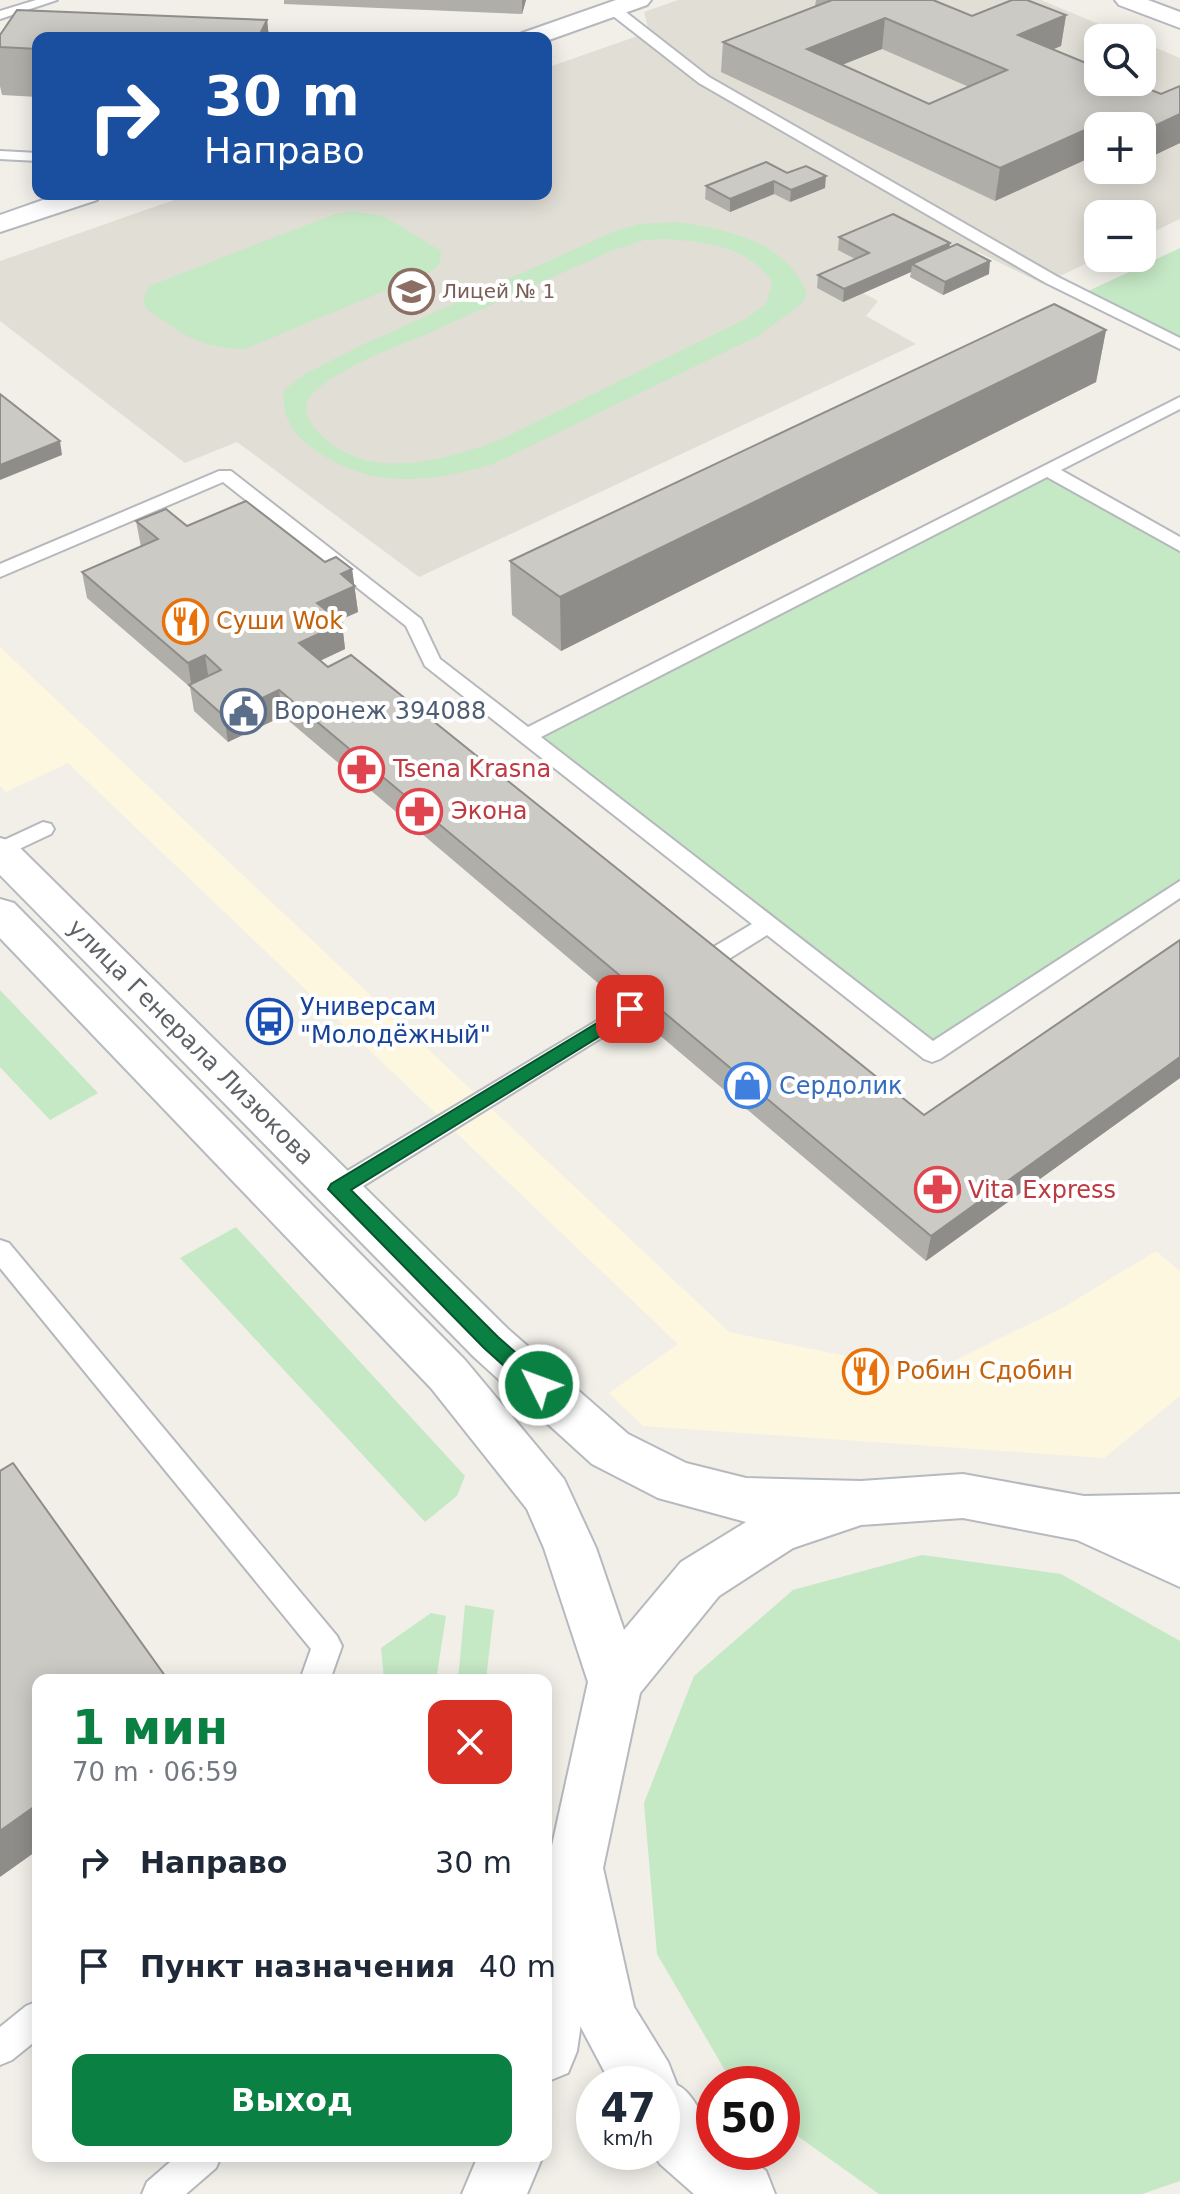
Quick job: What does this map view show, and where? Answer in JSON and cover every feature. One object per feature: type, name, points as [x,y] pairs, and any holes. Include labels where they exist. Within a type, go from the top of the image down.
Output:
[{"type":"main road","points":[[548,32],[639,0]]},
{"type":"main road","points":[[1127,0],[1180,21]]},
{"type":"main road","points":[[0,224],[70,200]]},
{"type":"main road","name":"улица Генерала Лизюкова","points":[[0,851],[491,1343],[610,1449],[676,1482],[746,1500],[861,1503]]},
{"type":"main road","name":"улица Генерала Лизюкова","points":[[0,913],[448,1374],[546,1495],[570,1548],[615,1682]]},
{"type":"main road","points":[[552,2012],[574,1868],[615,1682],[700,1579],[776,1531],[861,1503],[963,1496],[1084,1519],[1180,1517]]},
{"type":"main road","points":[[1084,1519],[1180,1564]]},
{"type":"main road","points":[[574,1868],[606,2018],[635,2066]]},
{"type":"main road","points":[[680,2139],[743,2194]]},
{"type":"main road","points":[[494,2194],[508,2162]]},
{"type":"lane","points":[[0,15],[50,0]]},
{"type":"lane","points":[[613,9],[704,80],[1052,280],[1180,344]]},
{"type":"lane","points":[[0,155],[32,157]]},
{"type":"lane","points":[[527,736],[1180,402]]},
{"type":"lane","points":[[1048,470],[1180,545]]},
{"type":"lane","points":[[0,571],[225,475],[414,623],[432,662],[932,1053],[1180,888]]},
{"type":"lane","points":[[0,851],[43,829]]},
{"type":"lane","points":[[703,964],[767,925]]},
{"type":"lane","points":[[338,1189],[630,1009]]},
{"type":"lane","points":[[0,1250],[327,1646],[317,1674]]},
{"type":"lane","points":[[0,2048],[32,2023]]},
{"type":"lane","points":[[159,2194],[197,2162]]},
{"type":"shaded area","name":"Лицей № 1","points":[[678,0],[1041,0],[1098,24],[1084,24],[1084,96],[1156,96],[1156,48],[1180,58],[1180,219],[1156,230],[1156,200],[1084,200],[1084,265],[1043,284],[978,252],[960,259],[839,250],[867,265],[863,293],[878,301],[866,316],[916,344],[419,577],[237,442],[185,463],[0,321],[0,261],[174,200],[552,200],[552,66],[649,32],[644,12]]},
{"type":"shaded area","points":[[0,647],[729,1332],[929,1373],[1064,1307],[1156,1251],[1180,1271],[1180,1396],[1104,1458],[643,1426],[609,1393],[678,1344],[68,763],[6,792],[0,786]]},
{"type":"green space","points":[[352,211],[383,216],[441,251],[440,263],[432,271],[245,349],[215,346],[192,338],[147,309],[143,301],[149,286],[335,214]]},
{"type":"green space","points":[[678,222],[717,229],[753,241],[785,261],[807,293],[802,303],[758,336],[493,464],[468,471],[420,479],[374,476],[329,459],[307,444],[291,427],[285,413],[284,390],[305,374],[615,231],[639,224]],"holes":[[[644,240],[679,240],[724,248],[751,260],[772,282],[766,304],[747,318],[500,440],[452,455],[427,461],[377,462],[354,456],[332,444],[308,418],[306,405],[313,393],[367,359],[611,251]]]},
{"type":"green space","points":[[1180,248],[1180,344],[1082,294],[1129,272],[1156,272],[1156,259]]},
{"type":"green space","points":[[1048,470],[1180,545],[1180,888],[932,1053],[527,736]]},
{"type":"green space","points":[[0,990],[98,1093],[50,1120],[0,1067]]},
{"type":"green space","points":[[236,1227],[465,1476],[457,1496],[425,1522],[180,1258]]},
{"type":"green space","points":[[922,1555],[1061,1574],[1180,1641],[1180,2181],[1142,2194],[879,2194],[800,2138],[800,2066],[722,2066],[657,1954],[644,1803],[694,1676],[793,1590]]},
{"type":"green space","points":[[465,1605],[494,1610],[487,1674],[459,1674]]},
{"type":"green space","points":[[431,1613],[446,1616],[437,1674],[383,1674],[381,1648]]},
{"type":"building","points":[[832,0],[933,0],[972,16],[1012,0],[1027,0],[1066,15],[1018,35],[1084,62],[1084,96],[1156,96],[1156,92],[1161,94],[1180,86],[1180,114],[1156,125],[1156,112],[1084,112],[1084,130],[1000,168],[723,42]],"holes":[[[885,18],[1007,70],[929,104],[807,49]]]},
{"type":"building","points":[[17,10],[267,20],[261,32],[32,32],[32,49],[0,47],[0,35]]},
{"type":"building","points":[[766,162],[787,173],[806,166],[826,176],[791,190],[774,181],[730,199],[706,186]]},
{"type":"building","points":[[893,214],[950,243],[844,289],[818,275],[869,253],[839,237]]},
{"type":"building","points":[[957,244],[990,261],[945,282],[912,264]]},
{"type":"building","points":[[1054,304],[1106,330],[560,597],[510,561]]},
{"type":"building","points":[[0,394],[60,441],[0,465]]},
{"type":"building","points":[[246,501],[325,562],[336,557],[352,569],[341,574],[355,586],[317,603],[342,623],[299,643],[328,667],[351,655],[924,1115],[1180,940],[1180,1057],[931,1236],[279,690],[224,716],[189,685],[221,670],[205,655],[188,663],[82,572],[158,539],[136,521],[166,509],[187,526]]},
{"type":"building","points":[[13,1463],[164,1674],[32,1674],[32,1808],[0,1831],[0,1471]]},
{"type":"place","name":"Лицей № 1","points":[[411,291]]},
{"type":"place","name":"Суши Wok","points":[[185,621]]},
{"type":"place","name":"Воронеж 394088","points":[[243,711]]},
{"type":"place","name":"Tsena Krasna","points":[[362,769]]},
{"type":"place","name":"Экона","points":[[420,811]]},
{"type":"place","name":"Универсам \"Молодёжный\"","points":[[269,1021]]},
{"type":"place","name":"Сердолик","points":[[748,1086]]},
{"type":"place","name":"Vita Express","points":[[937,1190]]},
{"type":"place","name":"Робин Сдобин","points":[[865,1371]]},
{"type":"route","points":[[539,1385],[491,1343],[338,1189],[630,1009]]}]
